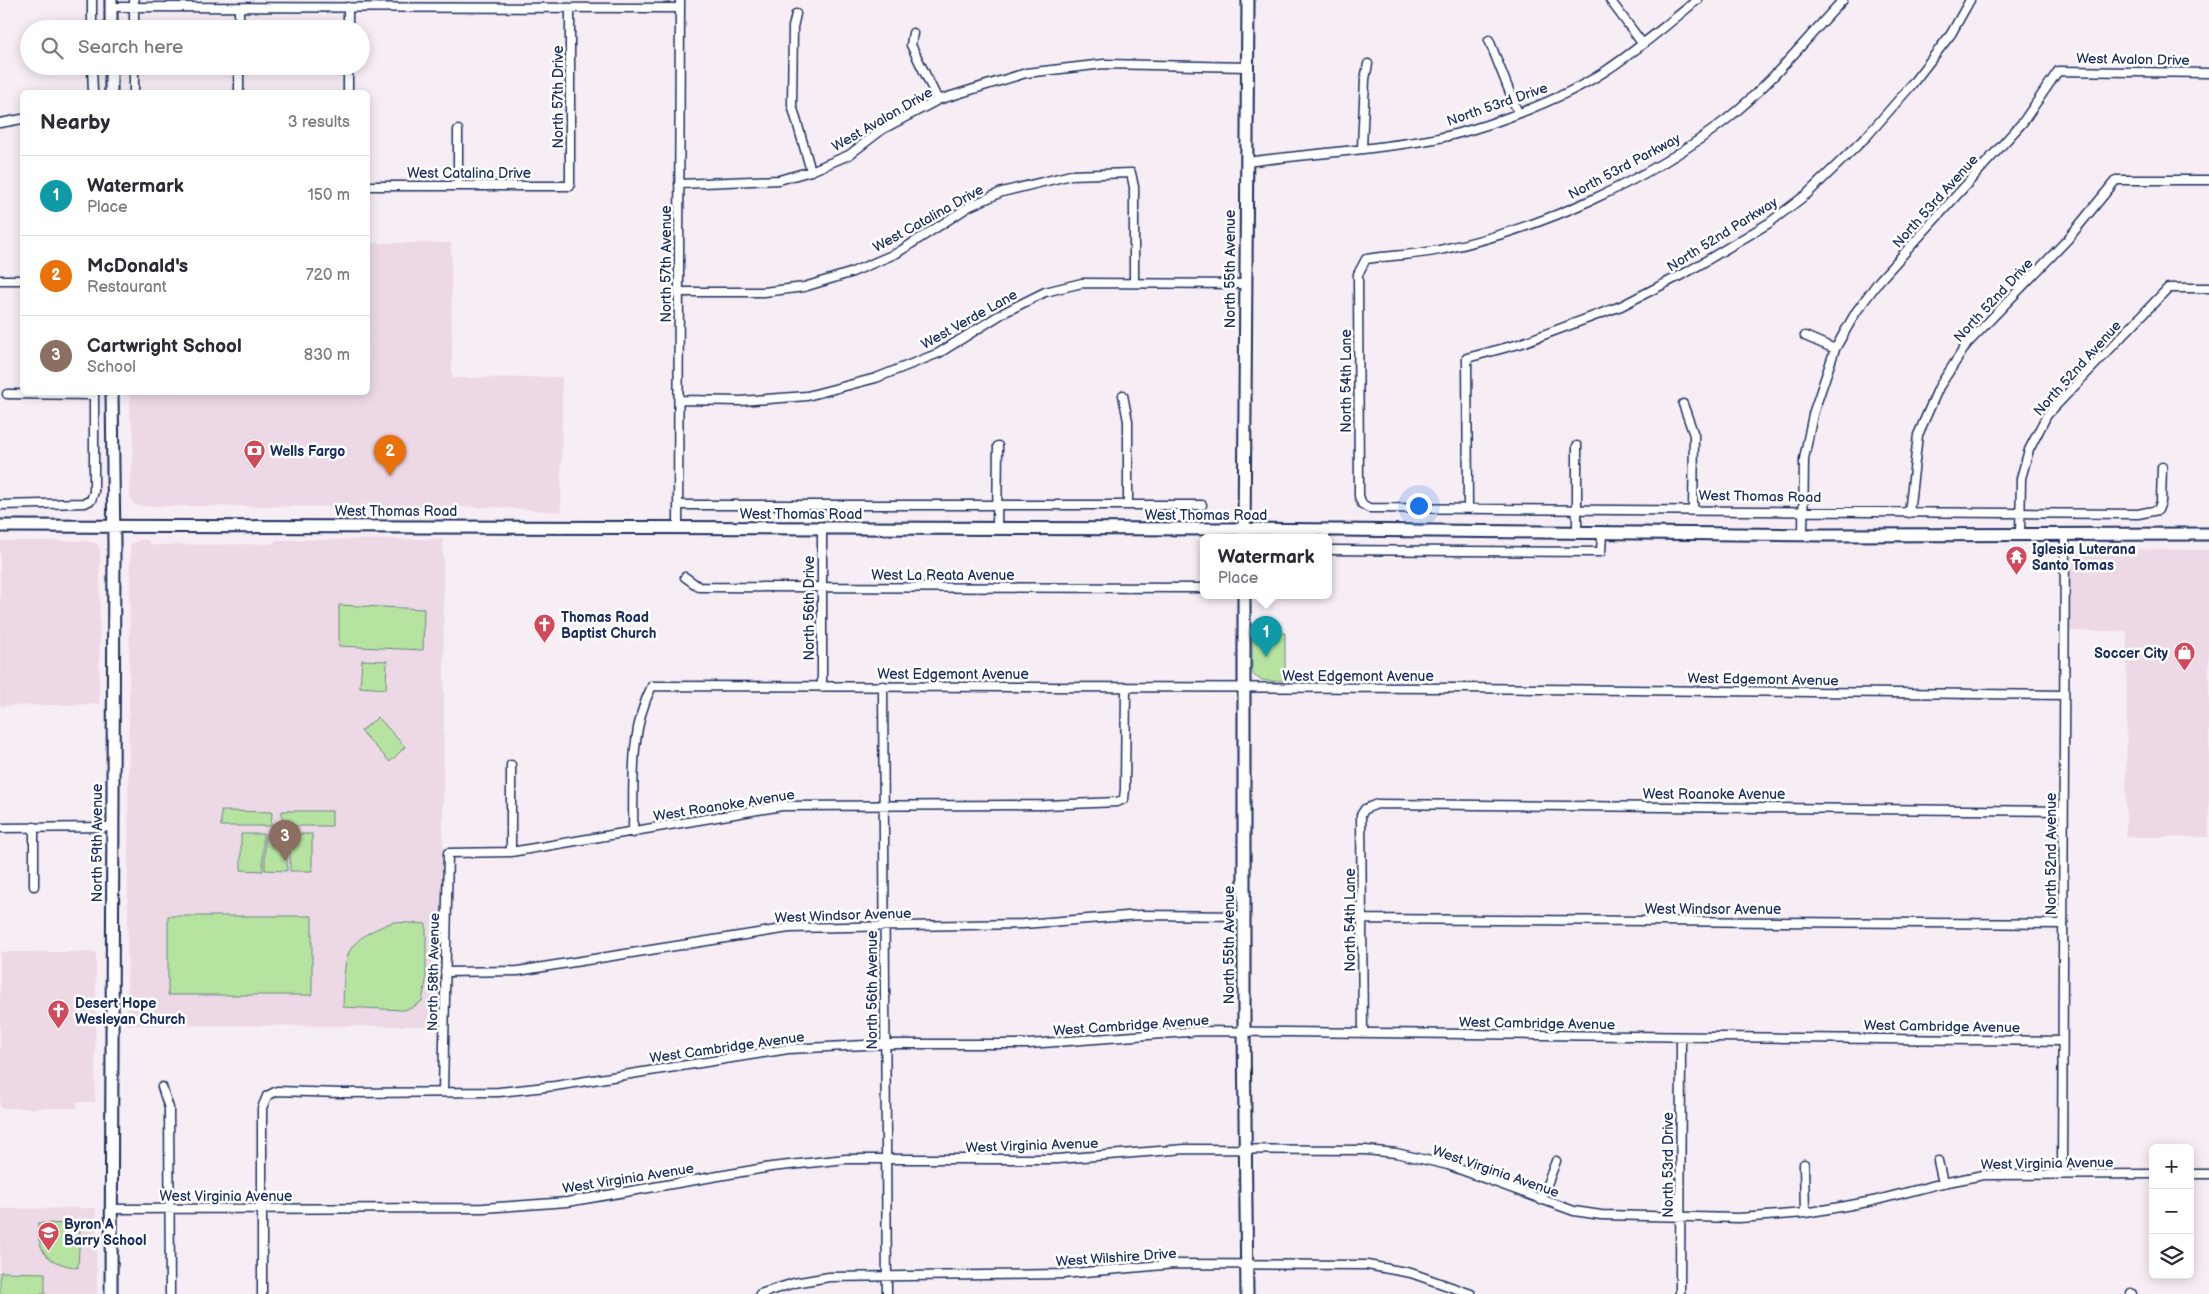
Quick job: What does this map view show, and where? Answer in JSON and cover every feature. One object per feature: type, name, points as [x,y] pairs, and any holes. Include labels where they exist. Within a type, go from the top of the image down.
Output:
[{"type":"main road","name":"North 55th Avenue","points":[[1244,534],[1248,0]]},
{"type":"main road","points":[[111,4],[111,20]]},
{"type":"main road","points":[[111,75],[111,90]]},
{"type":"main road","name":"North 59th Avenue","points":[[111,1294],[114,525],[112,395]]},
{"type":"main road","name":"West Thomas Road","points":[[0,526],[997,529],[1244,534],[2020,536],[2209,534]]},
{"type":"main road","name":"North 55th Avenue","points":[[1244,599],[1244,1031],[1248,1294]]},
{"type":"street","points":[[92,0],[92,20]]},
{"type":"street","points":[[1610,0],[1642,43]]},
{"type":"street","name":"North 53rd Drive","points":[[1246,162],[1435,138],[1518,113],[1562,94],[1603,73],[1697,0]]},
{"type":"street","name":"North 53rd Parkway","points":[[1366,259],[1444,249],[1525,226],[1578,206],[1648,171],[1696,142],[1728,118],[1778,70],[1843,0]]},
{"type":"street","name":"North 52nd Parkway","points":[[1468,508],[1467,358],[1519,344],[1621,306],[1689,271],[1769,222],[1807,194],[1867,136],[1909,88],[1951,34],[1970,0]]},
{"type":"street","points":[[111,4],[239,8],[570,8],[680,4]]},
{"type":"street","points":[[134,4],[134,20]]},
{"type":"street","name":"North 57th Avenue","points":[[678,528],[680,4]]},
{"type":"street","points":[[348,7],[348,20]]},
{"type":"street","points":[[239,8],[239,20]]},
{"type":"street","name":"North 57th Drive","points":[[570,8],[570,186]]},
{"type":"street","points":[[796,14],[793,27],[792,105],[811,171]]},
{"type":"street","points":[[913,33],[912,45],[938,100]]},
{"type":"street","points":[[1489,40],[1518,113]]},
{"type":"street","name":"West Avalon Drive","points":[[679,184],[779,180],[811,171],[849,155],[883,129],[938,100],[1026,73],[1063,67],[1104,64],[1247,67]]},
{"type":"street","points":[[1362,148],[1365,78],[1368,64]]},
{"type":"street","name":"West Avalon Drive","points":[[2058,71],[2209,72]]},
{"type":"street","name":"North 53rd Avenue","points":[[1802,535],[1804,459],[1813,414],[1836,349],[1856,312],[1879,281],[2023,122],[2058,71]]},
{"type":"street","points":[[92,75],[92,90]]},
{"type":"street","points":[[134,75],[134,90]]},
{"type":"street","points":[[239,75],[239,90]]},
{"type":"street","points":[[348,75],[348,90]]},
{"type":"street","points":[[0,123],[20,119]]},
{"type":"street","points":[[458,130],[458,186]]},
{"type":"street","name":"West Catalina Drive","points":[[679,292],[764,292],[804,287],[850,273],[897,253],[970,206],[1002,192],[1071,174],[1132,173],[1134,186],[1134,284]]},
{"type":"street","name":"North 52nd Drive","points":[[1909,513],[1918,435],[1939,387],[1967,344],[2067,240],[2116,180],[2209,180]]},
{"type":"street","name":"West Catalina Drive","points":[[370,186],[570,186]]},
{"type":"street","name":"North 54th Lane","points":[[1362,504],[1359,496],[1358,274],[1366,259]]},
{"type":"street","points":[[0,280],[20,280]]},
{"type":"street","name":"West Verde Lane","points":[[679,400],[741,401],[807,396],[876,378],[939,353],[1003,313],[1044,292],[1082,283],[1245,284]]},
{"type":"street","name":"North 52nd Avenue","points":[[2020,536],[2021,478],[2029,450],[2047,416],[2168,288],[2209,288]]},
{"type":"street","points":[[1805,336],[1836,349]]},
{"type":"street","points":[[7,394],[20,394]]},
{"type":"street","points":[[0,505],[85,503],[91,500],[94,492],[94,395]]},
{"type":"street","points":[[1123,395],[1128,421],[1128,506]]},
{"type":"street","points":[[1683,404],[1694,435],[1693,510]]},
{"type":"street","points":[[997,529],[998,446]]},
{"type":"street","points":[[1577,534],[1578,446]]},
{"type":"street","name":"West Thomas Road","points":[[1362,504],[1369,508],[2138,514],[2158,510],[2161,502],[2162,467]]},
{"type":"street","name":"West Thomas Road","points":[[678,505],[1202,506]]},
{"type":"street","name":"North 56th Drive","points":[[822,529],[822,687]]},
{"type":"street","points":[[1332,550],[1601,552],[1602,534]]},
{"type":"street","name":"North 52nd Avenue","points":[[2062,1174],[2065,535]]},
{"type":"street","name":"West La Reata Avenue","points":[[685,576],[699,587],[1200,588]]},
{"type":"street","name":"West Edgemont Avenue","points":[[633,833],[634,746],[643,704],[652,686],[1243,687],[2064,695]]},
{"type":"street","name":"North 56th Avenue","points":[[883,686],[887,1294]]},
{"type":"street","name":"West Roanoke Avenue","points":[[448,853],[511,852],[633,833],[782,806],[884,804],[1046,805],[1118,802],[1124,799],[1126,687]]},
{"type":"street","points":[[511,765],[511,852]]},
{"type":"street","name":"West Roanoke Avenue","points":[[1365,809],[1377,804],[2063,810]]},
{"type":"street","name":"North 54th Lane","points":[[1363,1032],[1361,815],[1365,809]]},
{"type":"street","points":[[34,827],[34,886]]},
{"type":"street","points":[[0,828],[112,827]]},
{"type":"street","name":"North 58th Avenue","points":[[443,1092],[448,853]]},
{"type":"street","name":"West Windsor Avenue","points":[[446,972],[518,971],[789,928],[1063,923],[1140,915],[1245,916]]},
{"type":"street","name":"West Windsor Avenue","points":[[1363,919],[2063,924]]},
{"type":"street","name":"West Cambridge Avenue","points":[[262,1208],[262,1108],[267,1096],[277,1091],[341,1093],[499,1092],[555,1086],[788,1049],[885,1044],[1029,1044],[1153,1034],[1244,1031],[2062,1041]]},
{"type":"street","name":"North 53rd Drive","points":[[1680,1294],[1681,1037]]},
{"type":"street","points":[[162,1087],[169,1108],[170,1294]]},
{"type":"street","name":"West Virginia Avenue","points":[[111,1209],[483,1208],[558,1202],[814,1162],[886,1159],[1057,1159],[1148,1150],[1246,1148],[1365,1150],[1396,1153],[1448,1165],[1574,1211],[1601,1215],[1739,1218],[1805,1213],[1873,1201],[1983,1175],[2149,1174]]},
{"type":"street","points":[[1541,1200],[1556,1161]]},
{"type":"street","points":[[1938,1161],[1943,1183]]},
{"type":"street","points":[[1804,1164],[1805,1213]]},
{"type":"street","points":[[2194,1174],[2209,1174]]},
{"type":"street","points":[[262,1208],[262,1294]]},
{"type":"street","name":"West Wilshire Drive","points":[[760,1294],[794,1283],[829,1277],[1077,1274],[1175,1264],[1247,1266],[1367,1265],[1411,1273],[1471,1294]]},
{"type":"shaded area","points":[[370,243],[451,243],[452,378],[562,377],[561,512],[496,507],[137,506],[130,496],[134,434],[130,415],[130,395],[370,395]]},
{"type":"shaded area","points":[[443,539],[444,696],[441,1026],[127,1025],[131,544],[140,540],[146,540],[152,545],[271,544],[277,540]]},
{"type":"shaded area","points":[[0,541],[84,541],[96,543],[98,546],[100,551],[99,704],[0,706]]},
{"type":"shaded area","points":[[2078,549],[2209,550],[2209,837],[2126,837],[2127,631],[2070,631],[2071,555]]},
{"type":"shaded area","points":[[0,952],[96,952],[95,1102],[77,1102],[77,1108],[0,1108]]},
{"type":"shaded area","name":"Byron A Barry School","points":[[96,1208],[97,1294],[0,1294],[0,1209]]},
{"type":"green space","points":[[339,605],[424,609],[423,650],[339,646]]},
{"type":"green space","points":[[1252,633],[1285,633],[1285,681],[1262,680],[1252,672]]},
{"type":"green space","points":[[362,660],[387,661],[386,689],[360,687]]},
{"type":"green space","points":[[378,717],[405,747],[390,762],[361,731]]},
{"type":"green space","points":[[221,811],[272,812],[271,826],[221,826]]},
{"type":"green space","points":[[282,811],[332,811],[332,826],[282,826]]},
{"type":"green space","points":[[241,834],[263,834],[263,871],[241,870]]},
{"type":"green space","points":[[265,834],[287,834],[287,871],[265,870]]},
{"type":"green space","points":[[290,834],[312,834],[312,871],[290,871]]},
{"type":"green space","points":[[168,916],[312,916],[312,995],[168,995]]},
{"type":"green space","points":[[393,922],[426,924],[426,981],[422,1001],[412,1008],[403,1010],[343,1007],[346,963],[354,944],[376,929]]},
{"type":"green space","points":[[38,1223],[74,1224],[80,1229],[78,1268],[59,1263],[47,1256],[40,1243]]},
{"type":"green space","points":[[0,1272],[45,1273],[45,1294],[0,1294]]},
{"type":"place","name":"Wells Fargo","points":[[254,470]]},
{"type":"place","name":"McDonald's","points":[[390,476]]},
{"type":"place","name":"Iglesia Luterana Santo Tomas","points":[[2016,576]]},
{"type":"place","name":"Thomas Road Baptist Church","points":[[545,644]]},
{"type":"place","name":"Watermark","points":[[1266,657]]},
{"type":"place","name":"Soccer City","points":[[2184,672]]},
{"type":"place","name":"Cartwright School","points":[[285,861]]},
{"type":"place","name":"Desert Hope Wesleyan Church","points":[[59,1030]]},
{"type":"place","name":"Byron A Barry School","points":[[48,1251]]}]
